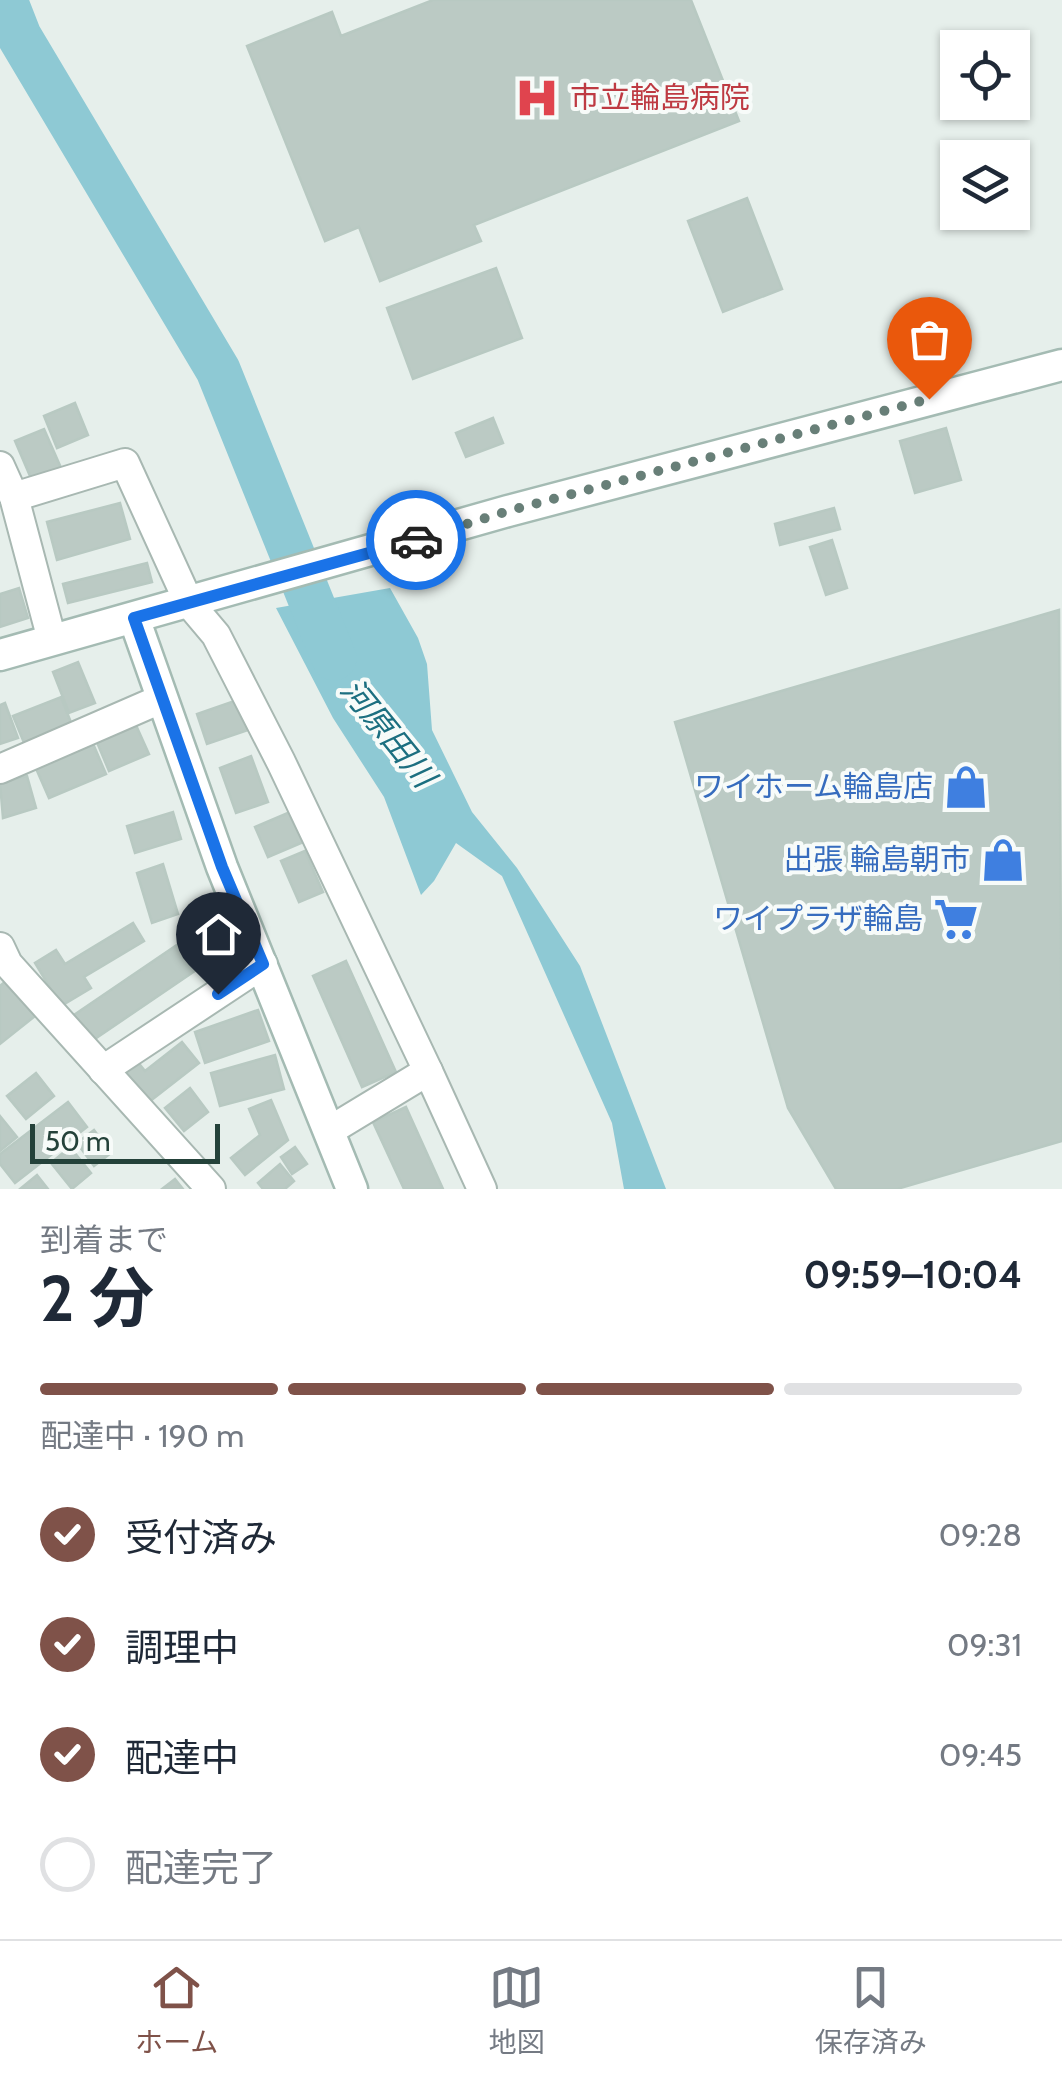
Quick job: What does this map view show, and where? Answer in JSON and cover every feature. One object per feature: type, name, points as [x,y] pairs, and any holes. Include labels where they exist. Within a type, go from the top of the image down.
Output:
[{"type":"street","points":[[0,654],[527,506],[1062,365]]},
{"type":"street","points":[[14,497],[124,463],[189,603],[216,635],[482,1189]]},
{"type":"street","points":[[0,466],[14,497],[52,640]]},
{"type":"street","points":[[134,618],[161,699],[352,1189]]},
{"type":"street","points":[[0,769],[161,699]]},
{"type":"street","points":[[0,948],[8,964],[210,1189]]},
{"type":"street","points":[[104,1070],[263,964]]},
{"type":"street","points":[[328,1131],[428,1071]]},
{"type":"water","points":[[390,588],[418,638],[427,664],[432,730],[472,812],[517,868],[580,966],[666,1189],[624,1189],[612,1123],[502,876],[456,843],[421,895],[384,797],[333,718],[276,608]]},
{"type":"building","points":[[433,0],[691,0],[739,121],[474,225],[481,241],[380,281],[359,227],[325,241],[247,46],[332,12],[341,36]]},
{"type":"building","points":[[747,198],[782,289],[723,312],[688,221]]},
{"type":"building","points":[[496,268],[522,338],[413,379],[387,308]]},
{"type":"building","points":[[75,403],[88,435],[57,448],[44,416]]},
{"type":"building","points":[[493,418],[503,443],[466,457],[456,433]]},
{"type":"building","points":[[946,428],[961,480],[915,493],[900,441]]},
{"type":"building","points":[[44,429],[62,470],[33,483],[15,441]]},
{"type":"building","points":[[120,503],[130,539],[57,560],[47,522]]},
{"type":"building","points":[[834,508],[840,529],[780,545],[775,524]]},
{"type":"building","points":[[832,540],[847,588],[826,595],[810,547]]},
{"type":"building","points":[[147,563],[152,582],[68,603],[63,584]]},
{"type":"building","points":[[19,588],[28,618],[0,627],[0,594]]},
{"type":"building","points":[[1059,610],[1062,1141],[897,1189],[836,1189],[788,1108],[675,722]]},
{"type":"building","points":[[78,662],[95,703],[69,713],[53,672]]},
{"type":"building","points":[[61,697],[72,725],[25,745],[13,716]]},
{"type":"building","points":[[240,699],[251,729],[207,744],[197,714]]},
{"type":"building","points":[[5,703],[18,738],[0,744],[0,705]]},
{"type":"building","points":[[135,723],[149,754],[109,771],[96,740]]},
{"type":"building","points":[[91,739],[106,774],[49,798],[34,764]]},
{"type":"building","points":[[251,756],[268,802],[236,813],[220,768]]},
{"type":"building","points":[[27,776],[36,808],[3,818],[0,783]]},
{"type":"building","points":[[295,810],[308,840],[268,857],[255,827]]},
{"type":"building","points":[[173,812],[181,839],[135,853],[127,826]]},
{"type":"building","points":[[305,851],[323,892],[299,902],[281,861]]},
{"type":"building","points":[[163,864],[178,914],[152,923],[137,873]]},
{"type":"building","points":[[133,923],[144,941],[84,977],[91,988],[61,1006],[35,963],[56,950],[65,964]]},
{"type":"building","points":[[193,934],[211,960],[86,1045],[68,1019]]},
{"type":"building","points":[[346,961],[396,1072],[362,1087],[313,976]]},
{"type":"building","points":[[6,981],[35,1016],[0,1044],[0,986]]},
{"type":"building","points":[[258,1010],[269,1041],[205,1063],[195,1032]]},
{"type":"building","points":[[182,1042],[199,1063],[149,1102],[121,1066],[133,1056],[145,1071]]},
{"type":"building","points":[[275,1055],[284,1089],[220,1106],[211,1073]]},
{"type":"building","points":[[36,1073],[54,1096],[26,1119],[7,1096]]},
{"type":"building","points":[[190,1088],[208,1112],[184,1131],[165,1108]]},
{"type":"building","points":[[271,1100],[288,1140],[245,1175],[231,1158],[260,1135],[249,1109]]},
{"type":"building","points":[[68,1102],[87,1127],[15,1183],[0,1164],[0,1154]]},
{"type":"building","points":[[406,1107],[443,1189],[404,1189],[373,1122]]},
{"type":"building","points":[[0,1116],[17,1137],[0,1151]]},
{"type":"building","points":[[94,1130],[111,1153],[94,1166],[77,1143]]},
{"type":"building","points":[[70,1147],[91,1173],[72,1189],[51,1163]]},
{"type":"building","points":[[295,1147],[307,1164],[292,1174],[281,1157]]},
{"type":"building","points":[[280,1164],[294,1181],[285,1189],[263,1189],[258,1183]]},
{"type":"building","points":[[37,1175],[48,1189],[20,1189]]},
{"type":"building","points":[[175,1179],[183,1189],[162,1189]]},
{"type":"waterway","name":"河原田川","points":[[5,0],[19,36],[218,370],[334,658]]},
{"type":"way so far","points":[[416,540],[508,511],[929,399]]},
{"type":"place","name":"市立輪島病院","points":[[537,98]]},
{"type":"place","name":"ワイホーム輪島店","points":[[966,787]]},
{"type":"place","name":"出張 輪島朝市","points":[[1003,860]]},
{"type":"place","name":"ワイプラザ輪島","points":[[956,919]]},
{"type":"route","points":[[218,994],[263,964],[222,867],[134,618],[416,540]]}]
